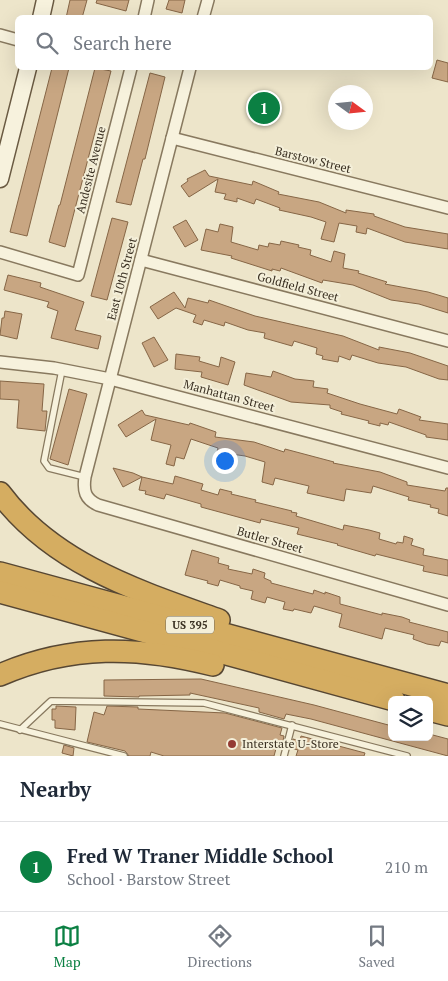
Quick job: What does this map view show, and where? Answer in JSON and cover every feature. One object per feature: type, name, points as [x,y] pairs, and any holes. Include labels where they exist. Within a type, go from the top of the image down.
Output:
[{"type":"highway","points":[[4,501],[44,538],[80,562],[115,580],[383,691]]},
{"type":"highway","name":"US 395","points":[[0,573],[383,691]]},
{"type":"highway","name":"US 395","points":[[0,592],[383,691],[448,695]]},
{"type":"highway","points":[[0,675],[25,665],[59,656],[86,652],[124,650],[183,658],[271,680],[383,691]]},
{"type":"highway","points":[[433,711],[448,715]]},
{"type":"street","points":[[42,15],[46,0]]},
{"type":"street","points":[[145,15],[148,0]]},
{"type":"street","points":[[204,15],[208,0]]},
{"type":"street","points":[[0,35],[15,39]]},
{"type":"street","points":[[0,179],[4,144],[27,70]]},
{"type":"street","name":"Andesite Avenue","points":[[0,252],[78,275],[130,70]]},
{"type":"street","name":"East 10th Street","points":[[87,498],[84,491],[85,477],[189,70]]},
{"type":"street","name":"Barstow Street","points":[[172,138],[448,208]]},
{"type":"street","name":"Goldfield Street","points":[[141,260],[448,341]]},
{"type":"street","name":"Manhattan Street","points":[[0,362],[24,364],[110,379],[448,468]]},
{"type":"street","name":"Butler Street","points":[[87,498],[103,507],[448,604]]},
{"type":"lane","points":[[62,370],[44,461],[49,468],[85,477]]},
{"type":"lane","points":[[20,730],[51,701],[204,703],[407,756]]},
{"type":"lane","points":[[0,724],[124,756]]},
{"type":"lane","points":[[284,756],[292,725]]},
{"type":"building","points":[[70,0],[87,0],[83,15],[67,15]]},
{"type":"building","points":[[97,0],[129,0],[126,11],[96,3]]},
{"type":"building","points":[[169,0],[185,0],[182,13],[166,9]]},
{"type":"building","points":[[437,60],[448,63],[448,82],[432,78]]},
{"type":"building","points":[[51,70],[68,70],[27,236],[10,232]]},
{"type":"building","points":[[94,70],[111,71],[65,247],[49,242]]},
{"type":"building","points":[[150,73],[165,77],[145,159],[143,159],[131,205],[116,202]]},
{"type":"building","points":[[205,170],[209,176],[252,185],[253,181],[279,192],[278,194],[319,202],[346,213],[346,210],[374,214],[374,216],[405,227],[448,234],[448,249],[405,242],[367,228],[366,234],[356,232],[357,226],[339,223],[334,242],[321,239],[326,222],[279,210],[280,208],[256,199],[254,204],[237,198],[237,202],[224,199],[226,194],[215,192],[218,179],[189,197],[181,186],[188,181],[187,179]]},
{"type":"building","points":[[112,218],[128,222],[107,300],[91,296]]},
{"type":"building","points":[[186,220],[198,240],[185,247],[173,227]]},
{"type":"building","points":[[220,224],[233,227],[231,242],[258,250],[259,245],[268,247],[269,243],[280,245],[281,241],[311,250],[310,255],[331,262],[334,251],[345,254],[343,268],[359,271],[358,273],[387,282],[385,284],[428,292],[448,298],[448,313],[419,304],[391,300],[353,285],[323,280],[322,283],[281,268],[280,271],[272,269],[272,271],[231,258],[232,256],[201,250],[206,229],[218,232]]},
{"type":"building","points":[[8,275],[41,283],[40,287],[84,302],[75,330],[101,336],[98,349],[51,338],[58,311],[47,307],[49,302],[4,290]]},
{"type":"building","points":[[174,292],[185,308],[188,298],[208,303],[209,300],[255,316],[343,336],[379,350],[379,347],[410,353],[448,366],[448,380],[439,379],[406,367],[378,363],[352,355],[350,360],[339,356],[338,362],[322,359],[323,356],[316,354],[317,348],[294,341],[292,346],[264,338],[265,333],[248,330],[225,322],[224,326],[204,320],[202,325],[193,322],[196,315],[176,308],[158,319],[150,307]]},
{"type":"building","points":[[5,311],[22,314],[17,339],[0,335],[2,318],[4,318]]},
{"type":"building","points":[[154,337],[168,360],[154,367],[142,343]]},
{"type":"building","points":[[176,354],[200,357],[199,361],[219,367],[221,357],[235,362],[228,385],[201,377],[202,372],[175,369]]},
{"type":"building","points":[[273,371],[295,379],[314,381],[313,387],[328,389],[327,393],[360,404],[397,414],[399,409],[421,417],[419,420],[448,424],[448,440],[426,437],[426,435],[389,422],[388,425],[380,423],[380,426],[368,423],[369,421],[341,414],[342,412],[330,408],[330,405],[291,402],[244,385],[246,373],[271,377]]},
{"type":"building","points":[[0,381],[44,384],[42,411],[47,411],[45,431],[17,428],[19,400],[0,399]]},
{"type":"building","points":[[69,389],[87,394],[68,465],[50,459]]},
{"type":"building","points":[[142,410],[145,415],[189,425],[190,423],[216,432],[215,437],[254,442],[284,452],[285,449],[333,463],[380,472],[407,482],[407,485],[445,491],[448,488],[448,516],[438,513],[439,509],[430,507],[431,505],[408,500],[409,497],[373,486],[371,493],[346,489],[344,501],[307,493],[309,486],[275,478],[273,485],[262,482],[265,462],[245,456],[217,452],[218,448],[191,439],[184,459],[176,457],[174,466],[166,464],[171,445],[151,440],[156,419],[126,437],[118,425]]},
{"type":"building","points":[[113,468],[133,473],[142,477],[123,487]]},
{"type":"building","points":[[175,476],[203,484],[201,490],[218,495],[220,489],[232,492],[231,494],[292,511],[297,513],[296,516],[343,530],[344,525],[369,530],[380,533],[379,539],[396,544],[397,542],[403,543],[404,536],[413,539],[411,545],[424,549],[423,555],[448,560],[448,576],[423,571],[424,566],[376,554],[375,556],[338,544],[297,534],[299,528],[261,519],[260,523],[201,507],[201,504],[166,494],[164,499],[145,494],[146,491],[139,490],[142,477],[173,484]]},
{"type":"building","points":[[192,550],[219,558],[218,563],[229,566],[228,569],[252,574],[253,569],[265,573],[264,578],[271,581],[271,583],[313,594],[314,590],[325,594],[325,592],[340,597],[340,604],[382,615],[382,613],[402,617],[410,620],[409,622],[448,632],[448,643],[441,641],[439,646],[427,644],[413,639],[414,635],[385,628],[382,639],[339,627],[342,614],[314,606],[311,613],[294,609],[293,611],[283,609],[285,602],[267,597],[265,603],[251,599],[253,591],[240,588],[240,586],[220,580],[218,586],[207,583],[208,581],[185,575]]},
{"type":"building","points":[[201,679],[314,705],[388,725],[388,740],[286,714],[284,719],[259,712],[259,708],[190,693],[190,695],[139,697],[104,696],[104,680]]},
{"type":"building","points":[[56,706],[76,707],[75,730],[55,728],[55,720],[52,720],[52,709],[56,709]]},
{"type":"building","points":[[107,706],[225,713],[282,728],[280,735],[284,736],[282,746],[277,745],[274,756],[164,756],[151,752],[150,756],[129,756],[125,751],[87,742],[94,712],[104,715]]},
{"type":"building","points":[[433,735],[448,739],[448,756],[392,741],[433,741]]},
{"type":"building","points":[[301,736],[365,753],[364,756],[296,756],[298,750],[291,748],[293,739],[300,741]]},
{"type":"building","points":[[64,745],[74,748],[73,756],[62,753]]},
{"type":"place","name":"Fred W Traner Middle School","points":[[264,108]]},
{"type":"place","name":"Interstate U-Store","points":[[232,744]]}]
